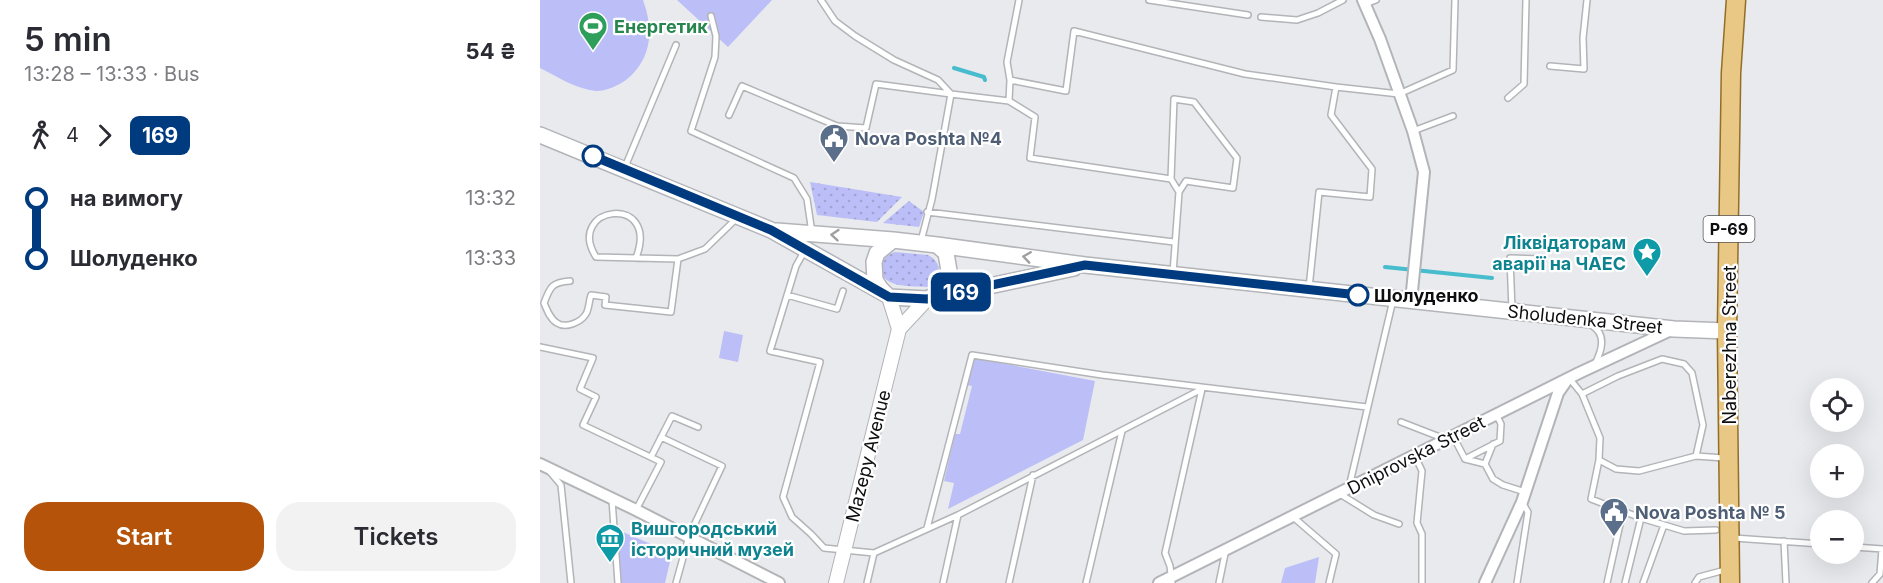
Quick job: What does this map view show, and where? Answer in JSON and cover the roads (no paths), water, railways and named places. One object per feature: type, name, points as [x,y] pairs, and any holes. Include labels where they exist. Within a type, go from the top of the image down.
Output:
[{"type":"main road","name":"Naberezhna Street","points":[[1730,576],[1722,534],[1729,458],[1727,331],[1731,74],[1736,0]]},
{"type":"main road","points":[[540,135],[771,230],[888,296],[928,299],[940,293],[944,288],[949,271],[946,253],[937,244],[771,230]]},
{"type":"main road","points":[[888,296],[875,279],[874,262],[877,253],[893,240]]},
{"type":"main road","name":"Sholudenka Street","points":[[937,244],[1173,275],[1674,329],[1727,331]]},
{"type":"main road","name":"Sholudenka Street","points":[[928,299],[1085,265]]},
{"type":"street","points":[[1368,1],[1413,131],[1424,172],[1411,300]]},
{"type":"street","points":[[888,296],[899,329]]},
{"type":"street","name":"Mazepy Avenue","points":[[836,583],[899,329],[928,299]]},
{"type":"street","name":"Dniprovska Street","points":[[1159,583],[1172,580],[1226,549],[1349,487],[1595,365],[1674,329]]},
{"type":"street","points":[[1485,583],[1524,497],[1558,393],[1569,378]]},
{"type":"street","points":[[543,466],[612,498],[778,583]]},
{"type":"lane","points":[[821,0],[835,21],[855,36],[894,60],[938,80],[951,94]]},
{"type":"lane","points":[[1009,101],[1010,80],[1007,62],[1019,0]]},
{"type":"lane","points":[[1149,0],[1248,15]]},
{"type":"lane","points":[[1261,17],[1297,20],[1318,13],[1342,0]]},
{"type":"lane","points":[[1010,80],[1066,91],[1074,31],[1245,74],[1399,94],[1453,70],[1455,0]]},
{"type":"lane","points":[[1508,98],[1524,84],[1526,0]]},
{"type":"lane","points":[[1550,66],[1584,69],[1583,38],[1587,0]]},
{"type":"lane","points":[[711,16],[716,36],[716,57],[691,131],[794,178],[807,199],[812,233]]},
{"type":"lane","points":[[624,169],[676,45]]},
{"type":"lane","points":[[729,115],[742,86],[837,126],[866,128],[876,84],[1009,101],[1035,117],[1030,158],[1170,179]]},
{"type":"lane","points":[[1309,289],[1319,192],[1370,196],[1372,169],[1330,115],[1336,87]]},
{"type":"lane","points":[[921,243],[932,199],[951,94]]},
{"type":"lane","points":[[1173,275],[1179,192],[1186,181],[1233,189],[1237,158],[1194,102],[1174,99],[1170,179],[1179,192]]},
{"type":"lane","points":[[1413,131],[1453,116]]},
{"type":"lane","points":[[636,258],[642,240],[641,232],[634,219],[617,212],[608,213],[597,219],[589,241],[596,257],[636,258],[678,258],[705,249],[738,217]]},
{"type":"lane","points":[[927,212],[1174,242]]},
{"type":"lane","points":[[806,248],[796,266],[770,351],[820,362],[783,497],[792,517],[824,548],[874,553],[958,515],[1203,388]]},
{"type":"lane","points":[[570,281],[559,282],[549,289],[544,303],[549,315],[557,323],[564,325],[577,322],[586,314],[591,295],[606,297],[605,305],[671,312],[678,258]]},
{"type":"lane","points":[[1512,311],[1510,258],[1543,259]]},
{"type":"lane","points":[[787,295],[837,309],[843,291]]},
{"type":"lane","points":[[1349,487],[1393,298]]},
{"type":"lane","points":[[1581,319],[1596,328],[1602,340],[1595,365]]},
{"type":"lane","points":[[540,347],[593,358],[580,389],[596,397],[583,425],[661,462],[636,510]]},
{"type":"lane","points":[[927,528],[972,355],[1102,375],[1367,408]]},
{"type":"lane","points":[[1582,394],[1618,375],[1662,359],[1683,364],[1692,373],[1702,425],[1696,456]]},
{"type":"lane","points":[[1569,378],[1582,394],[1600,438],[1599,460],[1591,499],[1684,531],[1810,543]]},
{"type":"lane","points":[[1172,580],[1165,553],[1203,388]]},
{"type":"lane","points":[[1465,459],[1500,441],[1501,424],[1496,414]]},
{"type":"lane","points":[[651,457],[672,416],[698,427]]},
{"type":"lane","points":[[1401,422],[1450,438],[1465,459],[1485,464],[1493,479],[1524,497],[1528,512],[1517,583]]},
{"type":"lane","points":[[1086,583],[1122,431]]},
{"type":"lane","points":[[661,437],[722,466],[688,536],[676,583]]},
{"type":"lane","points":[[1485,464],[1493,444]]},
{"type":"lane","points":[[1414,455],[1422,471],[1417,523],[1422,534],[1422,583]]},
{"type":"lane","points":[[1599,460],[1616,469],[1639,471],[1696,456],[1729,458]]},
{"type":"lane","points":[[543,466],[561,485],[571,583]]},
{"type":"lane","points":[[1009,583],[1033,475]]},
{"type":"lane","points":[[1339,493],[1374,515],[1400,524]]},
{"type":"lane","points":[[612,498],[618,583]]},
{"type":"lane","points":[[1607,583],[1623,511]]},
{"type":"lane","points":[[943,583],[958,515]]},
{"type":"lane","points":[[1292,516],[1336,554],[1329,583]]},
{"type":"lane","points":[[1625,583],[1641,518]]},
{"type":"lane","points":[[1643,583],[1664,525]]},
{"type":"lane","points":[[1784,541],[1786,583]]},
{"type":"lane","points":[[1864,548],[1883,549],[1880,574],[1872,583]]},
{"type":"lane","points":[[1219,583],[1226,549]]},
{"type":"lane","points":[[867,583],[874,553]]},
{"type":"lane","points":[[1695,583],[1699,577],[1730,576]]},
{"type":"waterway","points":[[954,68],[984,77],[985,80]]},
{"type":"waterway","points":[[1385,267],[1492,278]]},
{"type":"place","name":"Енергетик","points":[[593,52]]},
{"type":"place","name":"Nova Poshta №4","points":[[834,164]]},
{"type":"place","name":"Ліквідаторам аварії на ЧАЕС","points":[[1647,278]]},
{"type":"place","name":"Шолуденко","points":[[1358,295]]},
{"type":"place","name":"Nova Poshta № 5","points":[[1614,538]]},
{"type":"place","name":"Вишгородський історичний музей","points":[[610,564]]}]
